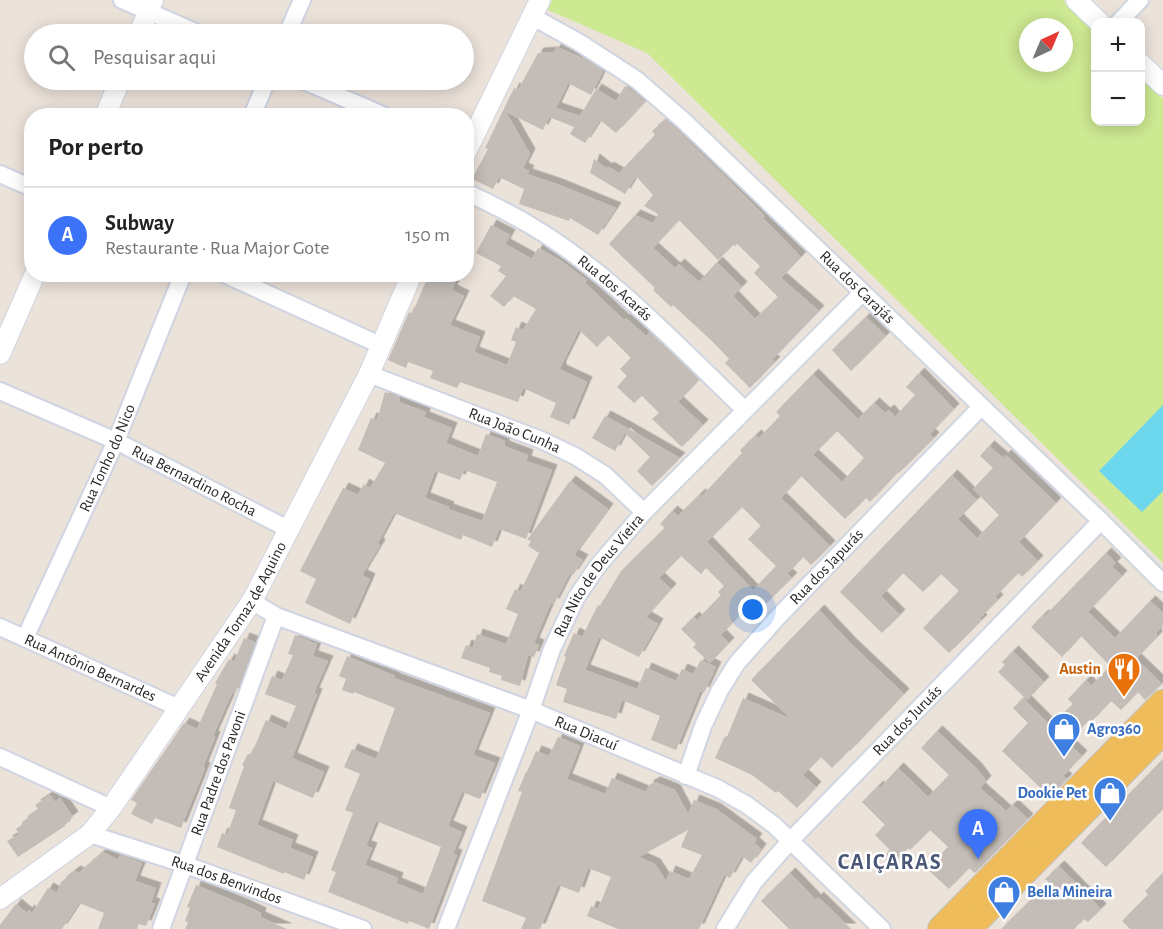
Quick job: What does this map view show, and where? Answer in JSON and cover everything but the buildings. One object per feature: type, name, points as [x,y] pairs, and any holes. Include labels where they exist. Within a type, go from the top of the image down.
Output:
[{"type":"main road","points":[[941,929],[1163,703]]},
{"type":"main road","points":[[969,929],[1163,731]]},
{"type":"street","points":[[122,0],[151,6],[182,24]]},
{"type":"street","points":[[291,24],[302,0]]},
{"type":"street","points":[[1076,0],[1095,18]]},
{"type":"street","points":[[1123,18],[1140,0]]},
{"type":"street","points":[[143,24],[151,6]]},
{"type":"street","points":[[474,137],[536,9]]},
{"type":"street","name":"Rua dos Carajás","points":[[536,9],[580,43],[637,80],[693,129],[1163,583]]},
{"type":"street","points":[[1145,68],[1163,85]]},
{"type":"street","points":[[108,108],[116,90]]},
{"type":"street","points":[[255,108],[263,90]]},
{"type":"street","points":[[325,90],[367,108]]},
{"type":"street","points":[[0,174],[24,184]]},
{"type":"street","name":"Rua dos Acarás","points":[[474,196],[529,224],[590,267],[745,410]]},
{"type":"street","points":[[0,354],[32,282]]},
{"type":"street","name":"Rua Tonho do Nico","points":[[25,638],[116,441],[180,282]]},
{"type":"street","points":[[242,282],[380,345]]},
{"type":"street","name":"Avenida Tomaz de Aquino","points":[[0,899],[90,834],[111,808],[252,601],[369,374],[408,282]]},
{"type":"street","name":"Rua Nito de Deus Vieira","points":[[446,929],[531,710],[552,649],[576,598],[597,567],[644,512],[862,293]]},
{"type":"street","name":"Rua João Cunha","points":[[369,374],[541,440],[575,456],[605,475],[644,512]]},
{"type":"street","name":"Rua Bernardino Rocha","points":[[0,392],[116,441],[290,530]]},
{"type":"street","name":"Rua dos Japurás","points":[[686,776],[703,726],[720,690],[737,663],[777,618],[981,407]]},
{"type":"street","name":"Rua dos Juruás","points":[[725,929],[754,882],[790,840],[1101,521]]},
{"type":"street","name":"Rua Diacuí","points":[[252,601],[276,616],[531,710],[717,788],[747,805],[774,825],[882,929]]},
{"type":"street","name":"Rua Padre dos Pavoni","points":[[161,929],[276,616]]},
{"type":"street","name":"Rua Antônio Bernardes","points":[[0,627],[179,708]]},
{"type":"street","points":[[0,757],[111,808]]},
{"type":"street","name":"Rua dos Benvindos","points":[[90,834],[186,865],[363,929]]},
{"type":"green space","points":[[552,0],[1063,0],[1091,28],[1091,126],[1145,126],[1145,81],[1163,99],[1163,563],[647,53],[548,10]]},
{"type":"water","points":[[1163,405],[1163,491],[1142,512],[1099,471]]},
{"type":"place","name":"Austin","points":[[1124,698]]},
{"type":"place","name":"Agro360","points":[[1064,758]]},
{"type":"place","name":"Dookie Pet","points":[[1110,822]]},
{"type":"place","name":"Subway","points":[[978,859]]},
{"type":"place","name":"Bella Mineira","points":[[1004,921]]},
{"type":"district","name":"CAIÇARAS","points":[[890,862]]}]
